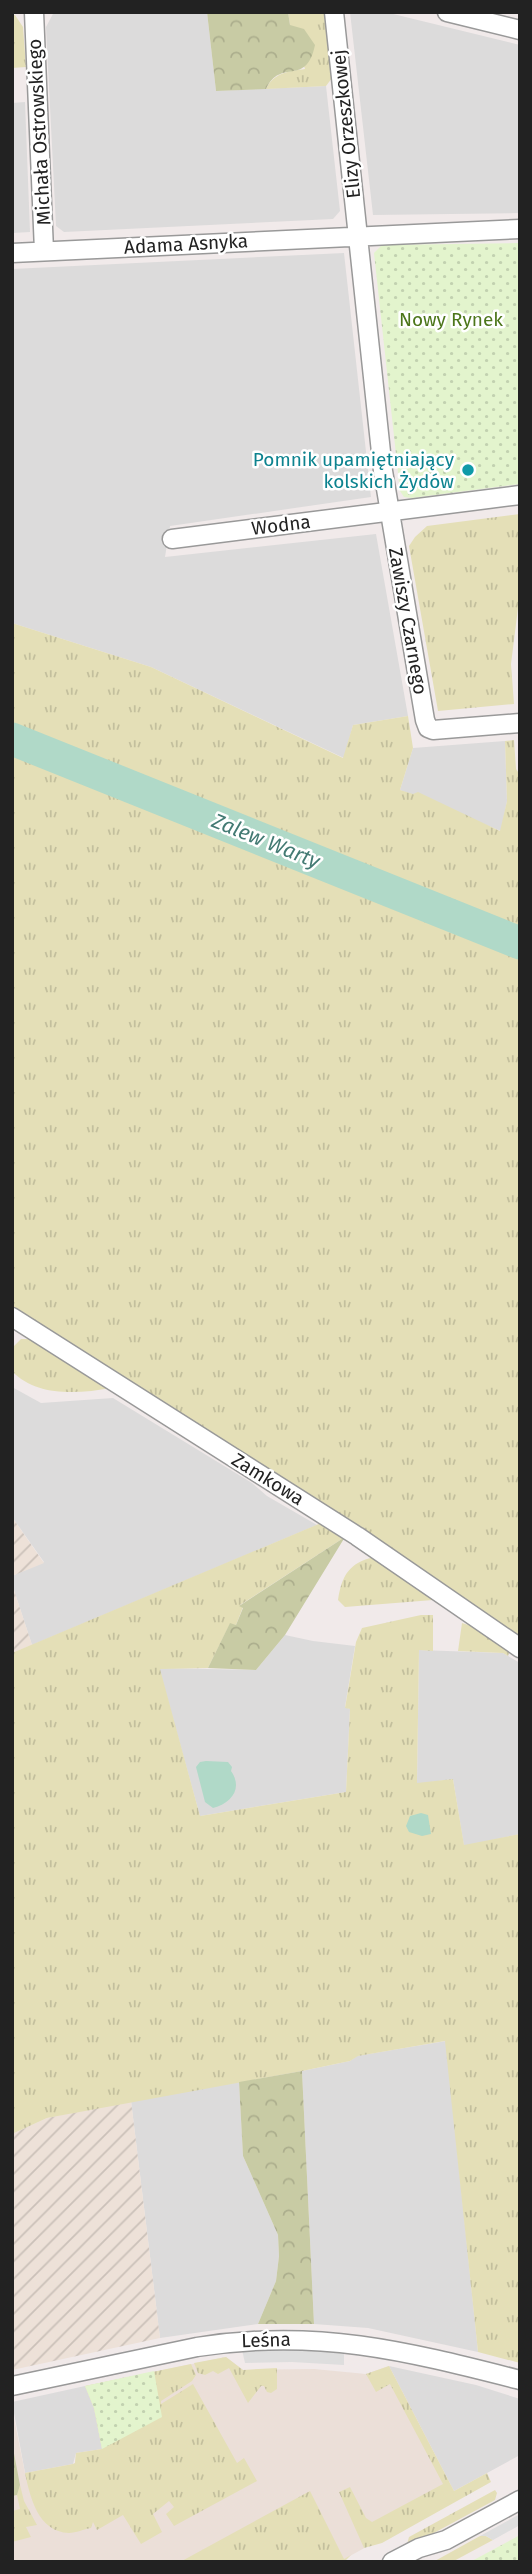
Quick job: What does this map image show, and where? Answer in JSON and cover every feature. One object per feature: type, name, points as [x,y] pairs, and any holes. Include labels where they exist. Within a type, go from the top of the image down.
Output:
[{"type":"street","name":"Michała Ostrowskiego","points":[[34,12],[44,251]]},
{"type":"street","name":"Elizy Orzeszkowej","points":[[334,12],[359,235]]},
{"type":"street","points":[[447,12],[520,30]]},
{"type":"street","points":[[520,229],[359,235],[389,512],[520,495]]},
{"type":"street","name":"Adama Asnyka","points":[[12,253],[359,235]]},
{"type":"street","name":"Wodna","points":[[172,539],[389,512]]},
{"type":"street","name":"Zawiszy Czarnego","points":[[389,512],[428,728],[437,730],[520,723]]},
{"type":"street","name":"Zamkowa","points":[[12,1317],[358,1536],[520,1648]]},
{"type":"street","name":"Leśna","points":[[12,2386],[226,2342],[298,2339],[371,2345],[410,2352],[520,2380]]},
{"type":"street","points":[[392,2562],[419,2548],[446,2540],[520,2500]]},
{"type":"street","points":[[422,2562],[446,2540]]},
{"type":"shaded area","points":[[54,12],[207,12],[216,91],[326,86],[340,211],[333,219],[64,232],[56,226],[46,27]]},
{"type":"shaded area","points":[[350,12],[385,12],[520,45],[520,213],[373,215]]},
{"type":"shaded area","points":[[25,102],[30,232],[12,233],[12,103]]},
{"type":"shaded area","points":[[344,253],[371,497],[170,526],[165,557],[376,534],[408,716],[353,725],[344,758],[151,667],[12,623],[12,269]]},
{"type":"shaded area","points":[[505,741],[507,801],[501,831],[400,790],[413,748]]},
{"type":"shaded area","points":[[12,1387],[41,1403],[113,1398],[317,1525],[32,1645],[12,1584],[12,1576],[44,1562],[12,1517]]},
{"type":"shaded area","points":[[12,1517],[44,1563],[12,1576]]},
{"type":"shaded area","points":[[12,1584],[32,1645],[12,1653]]},
{"type":"shaded area","points":[[285,1635],[355,1646],[345,1707],[350,1709],[346,1792],[200,1816],[159,1668],[256,1670]]},
{"type":"shaded area","points":[[419,1650],[503,1653],[520,1663],[520,1834],[464,1846],[453,1779],[417,1784]]},
{"type":"shaded area","points":[[200,1762],[228,1762],[236,1783],[236,1789],[230,1799],[213,1808],[205,1802],[196,1767]]},
{"type":"shaded area","points":[[421,1813],[428,1815],[431,1834],[422,1836],[409,1832],[406,1826],[410,1816]]},
{"type":"shaded area","points":[[446,2041],[478,2352],[368,2328],[314,2324],[302,2071],[350,2061],[357,2056]]},
{"type":"shaded area","points":[[239,2082],[243,2156],[278,2235],[276,2281],[258,2324],[160,2338],[131,2101]]},
{"type":"shaded area","points":[[131,2101],[160,2338],[12,2370],[12,2134],[47,2118]]},
{"type":"shaded area","points":[[292,2348],[344,2351],[344,2365],[245,2363],[242,2350]]},
{"type":"shaded area","points":[[226,2357],[243,2370],[314,2369],[366,2374],[389,2366],[457,2497],[339,2562],[12,2562],[12,2408],[25,2473],[73,2464],[76,2453],[102,2449],[94,2408],[85,2386]]},
{"type":"shaded area","points":[[389,2366],[476,2385],[520,2399],[520,2455],[454,2491]]},
{"type":"shaded area","points":[[85,2386],[94,2408],[102,2449],[76,2453],[73,2464],[25,2473],[12,2402]]},
{"type":"shaded area","points":[[520,2514],[520,2525],[493,2540],[480,2536]]},
{"type":"green space","points":[[207,12],[288,12],[290,25],[304,29],[315,45],[311,58],[306,66],[279,75],[266,89],[216,91]]},
{"type":"green space","points":[[288,12],[326,12],[332,78],[326,86],[266,89],[277,76],[305,69]]},
{"type":"green space","points":[[12,15],[15,15],[23,27],[26,67],[12,68]]},
{"type":"green space","name":"Nowy Rynek","points":[[520,243],[520,484],[404,497],[400,491],[374,253],[382,245]]},
{"type":"green space","points":[[520,514],[520,592],[511,664],[514,704],[438,711],[409,546],[427,526]]},
{"type":"green space","points":[[12,623],[151,667],[343,758],[353,725],[408,716],[413,748],[400,790],[413,794],[418,792],[500,831],[507,801],[505,741],[514,740],[516,769],[520,775],[520,1641],[12,1310]]},
{"type":"green space","points":[[21,1339],[38,1339],[111,1388],[58,1392],[33,1385],[12,1371],[12,1348]]},
{"type":"green space","points":[[321,1523],[345,1537],[240,1605],[243,1607],[236,1625],[230,1624],[208,1668],[160,1669],[200,1816],[346,1792],[350,1709],[345,1708],[356,1642],[362,1628],[421,1615],[433,1615],[433,1651],[419,1650],[417,1783],[453,1779],[464,1845],[520,1834],[520,2363],[478,2352],[445,2041],[358,2056],[350,2061],[302,2071],[47,2118],[12,2134],[12,1653]]},
{"type":"green space","points":[[345,1537],[285,1635],[256,1670],[208,1668],[230,1623],[236,1625],[243,1608],[239,1606]]},
{"type":"green space","points":[[374,1557],[433,1600],[345,1607],[338,1600],[348,1571],[358,1563]]},
{"type":"green space","points":[[462,1623],[481,1629],[510,1650],[508,1656],[503,1653],[458,1651]]},
{"type":"green space","points":[[302,2071],[314,2324],[258,2324],[276,2281],[278,2235],[243,2156],[239,2082]]},
{"type":"green space","points":[[226,2357],[243,2370],[277,2368],[277,2389],[271,2393],[261,2386],[248,2403],[229,2368],[218,2374],[213,2371],[205,2375],[198,2373],[194,2363]]},
{"type":"green space","points":[[191,2364],[196,2375],[192,2381],[161,2401],[161,2404],[193,2384],[237,2463],[244,2458],[257,2481],[174,2526],[166,2514],[174,2507],[169,2501],[153,2514],[162,2532],[141,2544],[123,2515],[97,2530],[93,2522],[91,2528],[72,2533],[50,2527],[37,2512],[25,2473],[73,2464],[76,2453],[102,2449],[94,2408],[85,2386]]},
{"type":"green space","points":[[389,2366],[454,2491],[487,2473],[491,2482],[382,2543],[364,2548],[339,2492],[350,2487],[366,2518],[372,2522],[443,2484],[390,2384],[376,2392],[366,2374]]},
{"type":"green space","points":[[154,2371],[162,2417],[102,2449],[94,2408],[85,2386]]},
{"type":"green space","points":[[12,2443],[20,2485],[17,2495],[12,2496]]},
{"type":"green space","points":[[20,2485],[24,2501],[37,2525],[26,2527],[31,2537],[12,2542],[12,2511],[20,2509],[17,2495]]},
{"type":"green space","points":[[495,2490],[495,2500],[406,2548],[409,2537]]},
{"type":"green space","points":[[310,2491],[344,2559],[351,2555],[344,2562],[180,2562]]},
{"type":"green space","points":[[520,2535],[520,2562],[470,2562]]},
{"type":"green space","points":[[480,2536],[493,2540],[452,2562],[433,2562]]},
{"type":"waterway","name":"Zalew Warty","points":[[12,739],[520,943]]},
{"type":"place","name":"Pomnik upamiętniający kolskich Żydów","points":[[468,470]]}]
